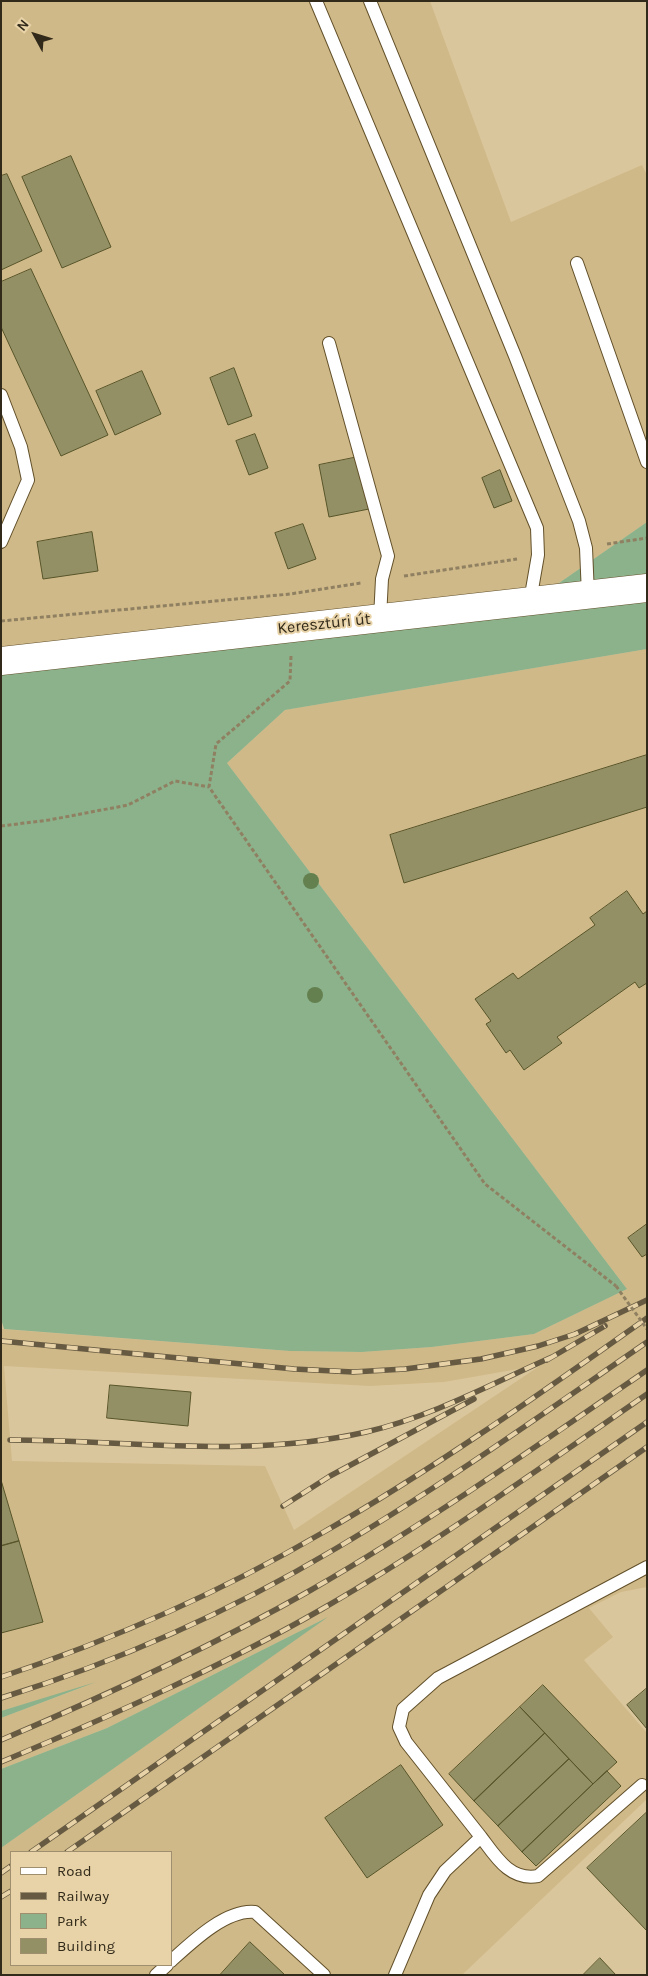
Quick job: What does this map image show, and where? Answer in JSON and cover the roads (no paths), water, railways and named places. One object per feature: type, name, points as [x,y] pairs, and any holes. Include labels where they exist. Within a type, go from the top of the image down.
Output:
[{"type":"main road","name":"Keresztúri út","points":[[1,661],[647,588]]},
{"type":"lane","points":[[316,1],[537,528],[538,555],[530,601]]},
{"type":"lane","points":[[370,1],[515,356],[579,521],[586,548],[588,595]]},
{"type":"lane","points":[[577,263],[647,462]]},
{"type":"lane","points":[[328,343],[388,556],[382,579],[380,618]]},
{"type":"lane","points":[[1,395],[21,447],[28,480],[1,542]]},
{"type":"lane","points":[[642,1785],[538,1876],[529,1877],[513,1873],[503,1865],[406,1742],[399,1727],[403,1709],[438,1678],[647,1568]]},
{"type":"lane","points":[[395,1975],[429,1895],[445,1870],[481,1837]]},
{"type":"lane","points":[[172,1960],[198,1937],[237,1912],[245,1911],[255,1912],[324,1975]]},
{"type":"lane","points":[[156,1975],[166,1966]]},
{"type":"railway","points":[[1,1341],[294,1369],[353,1372],[405,1369],[481,1359],[538,1346],[575,1334],[647,1300]]},
{"type":"railway","points":[[1,1677],[125,1631],[205,1595],[284,1555],[446,1457],[647,1318]]},
{"type":"railway","points":[[547,1360],[605,1326]]},
{"type":"railway","points":[[1,1698],[88,1668],[130,1651],[214,1614],[296,1572],[375,1525],[454,1474],[647,1342]]},
{"type":"railway","points":[[10,1440],[188,1446],[277,1445],[322,1440],[366,1432],[414,1418],[461,1399],[552,1357]]},
{"type":"railway","points":[[1,1740],[158,1670],[311,1590],[439,1511],[647,1370]]},
{"type":"railway","points":[[1,1762],[83,1727],[204,1671],[322,1609],[446,1532],[647,1394]]},
{"type":"railway","points":[[283,1506],[330,1476],[474,1399]]},
{"type":"railway","points":[[32,1851],[647,1422]]},
{"type":"railway","points":[[68,1851],[647,1447]]},
{"type":"railway","points":[[1,1873],[10,1867]]},
{"type":"railway","points":[[1,1897],[10,1892]]}]
